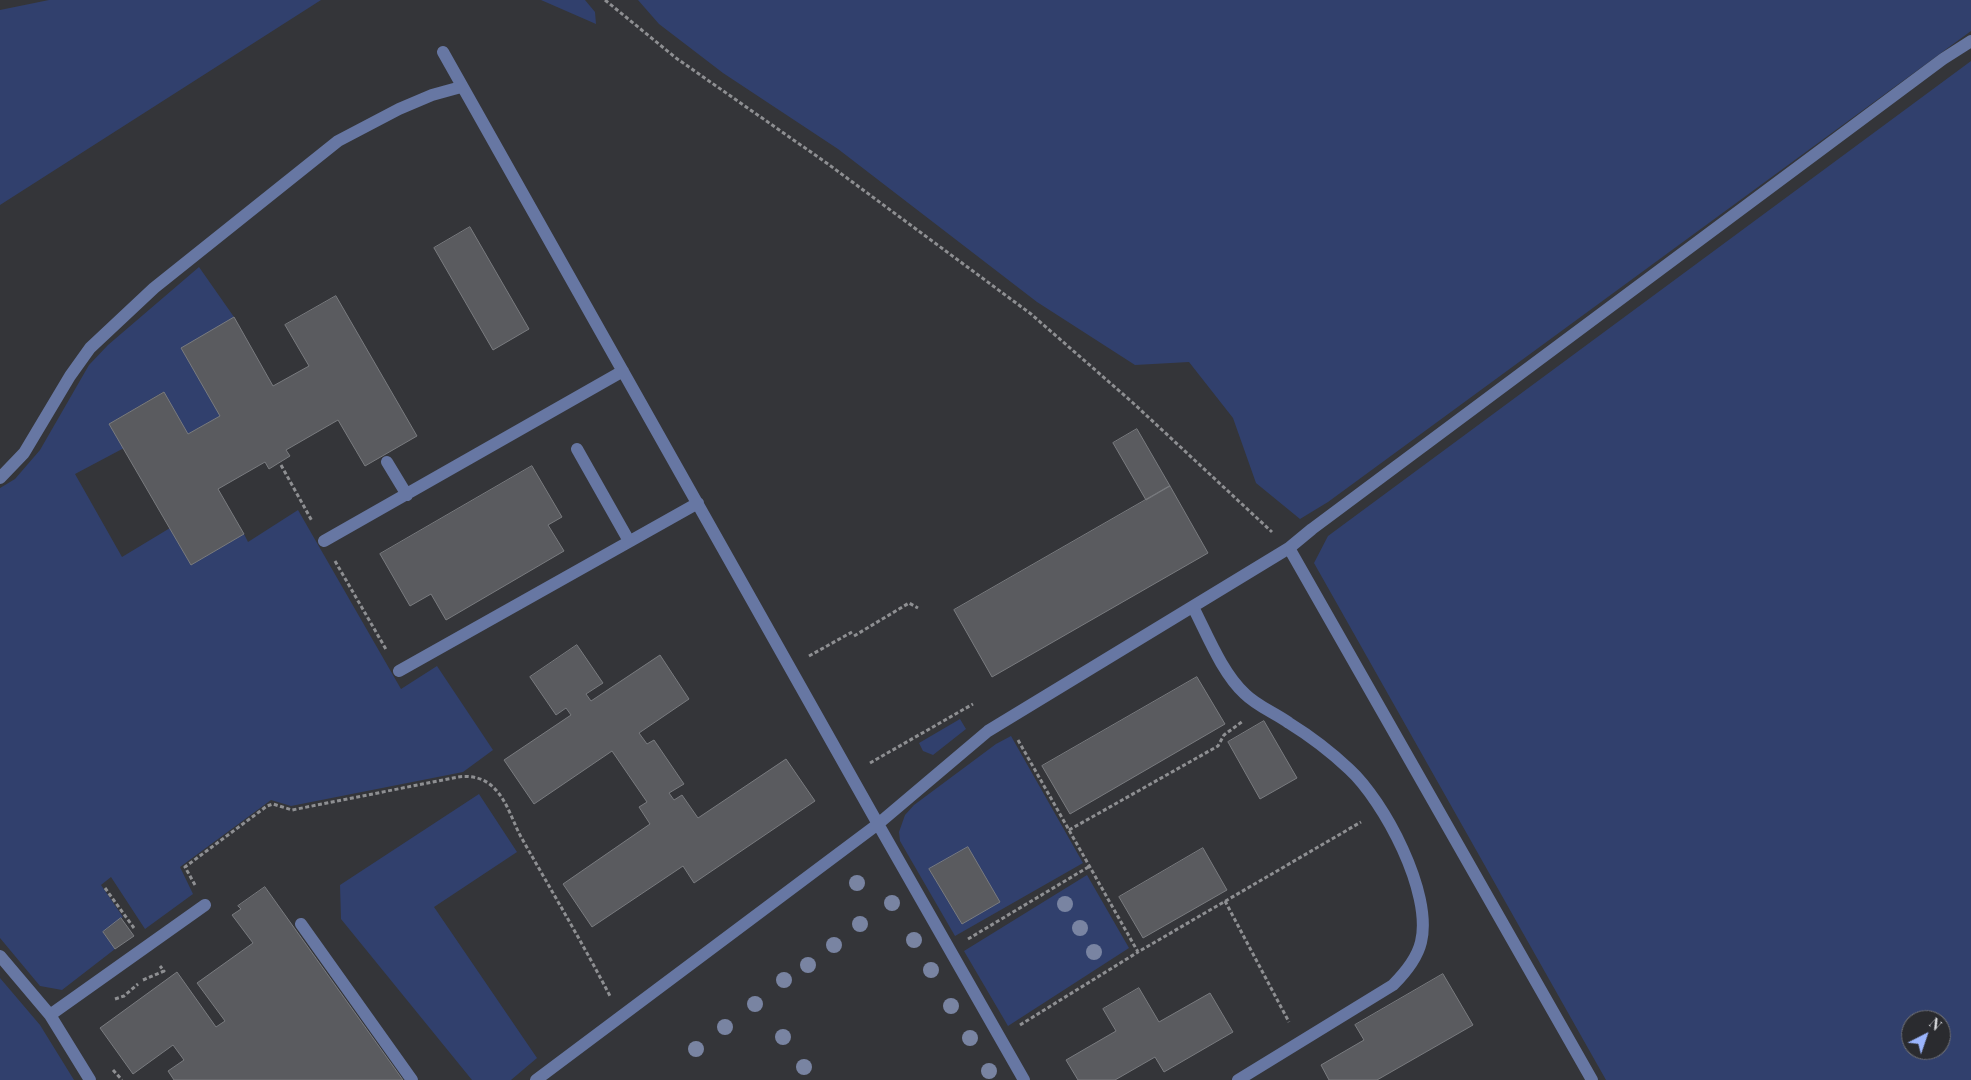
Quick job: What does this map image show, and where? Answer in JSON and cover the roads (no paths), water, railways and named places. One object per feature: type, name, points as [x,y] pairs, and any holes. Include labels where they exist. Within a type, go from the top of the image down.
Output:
[{"type":"lane","points":[[536,1080],[878,824],[988,731],[1289,548],[1927,70],[1971,41]]},
{"type":"lane","points":[[443,52],[461,87],[1024,1080]]},
{"type":"lane","points":[[0,478],[24,453],[70,376],[90,348],[154,288],[338,141],[416,102],[432,95],[461,87]]},
{"type":"lane","points":[[324,542],[623,371]]},
{"type":"lane","points":[[577,449],[629,541]]},
{"type":"lane","points":[[387,462],[407,495]]},
{"type":"lane","points":[[399,671],[698,502]]},
{"type":"lane","points":[[1289,548],[1592,1080]]},
{"type":"lane","points":[[1193,607],[1231,680],[1245,695],[1289,722],[1327,750],[1350,769],[1368,789],[1382,810],[1415,880],[1423,909],[1421,943],[1406,972],[1393,985],[1238,1080]]},
{"type":"lane","points":[[50,1015],[205,905]]},
{"type":"lane","points":[[301,924],[412,1080]]},
{"type":"lane","points":[[0,956],[50,1015],[90,1080]]}]
